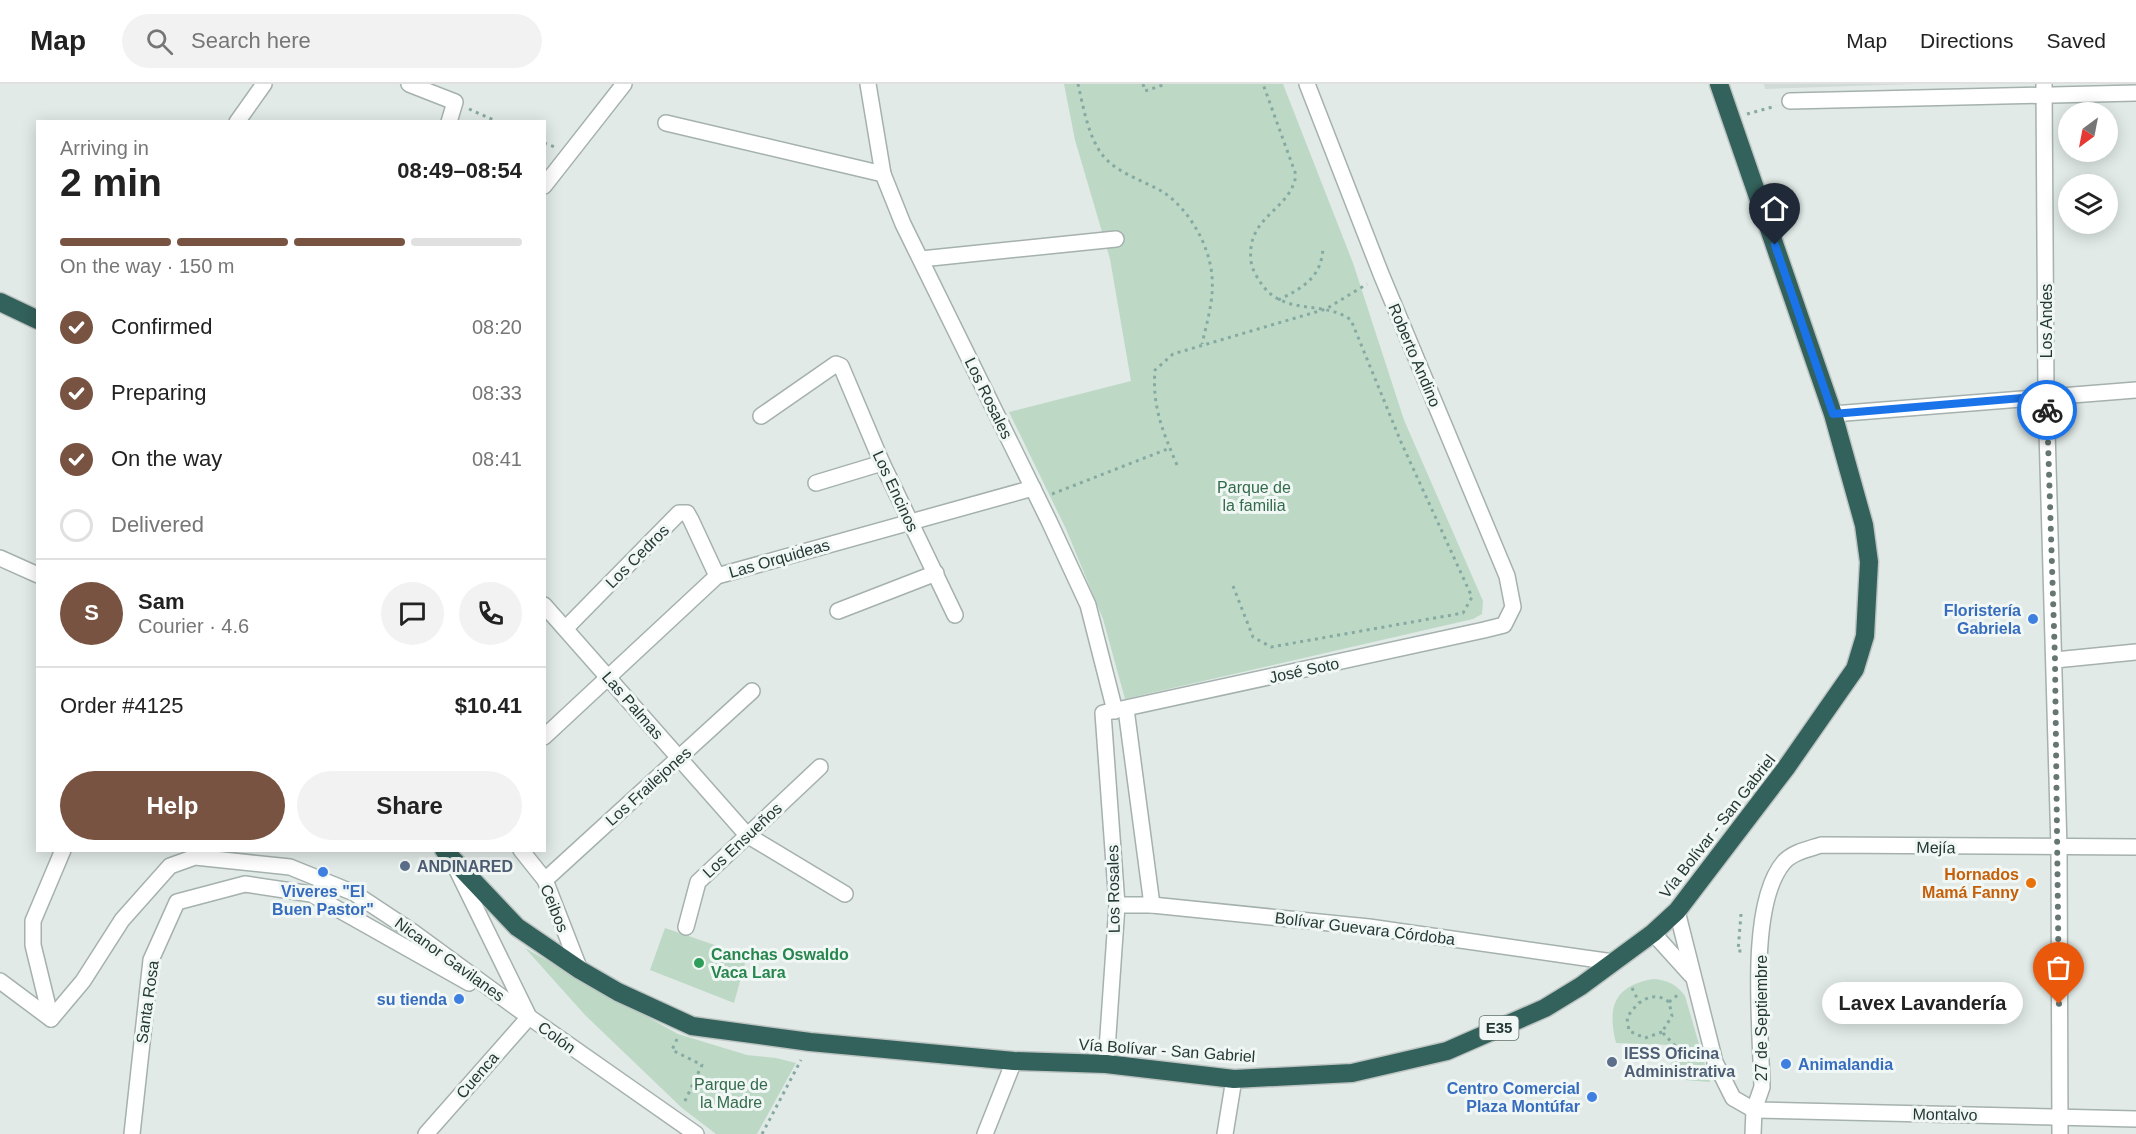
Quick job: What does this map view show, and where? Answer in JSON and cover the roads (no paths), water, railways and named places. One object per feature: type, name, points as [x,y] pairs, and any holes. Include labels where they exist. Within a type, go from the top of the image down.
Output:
[{"type":"highway","name":"Vía Bolívar - San Gabriel","points":[[448,857],[517,927],[580,970],[683,1023],[810,1042],[1014,1061],[1106,1065],[1234,1078],[1352,1073],[1448,1051],[1545,1008],[1653,933],[1677,911],[1786,768],[1855,669],[1865,636],[1869,562],[1864,525],[1833,414],[1719,84]]},
{"type":"highway","points":[[0,302],[36,319]]},
{"type":"street","points":[[238,120],[264,84]]},
{"type":"street","points":[[409,84],[455,102],[450,120]]},
{"type":"street","points":[[546,183],[624,84]]},
{"type":"street","name":"Los Rosales","points":[[868,84],[883,174],[903,224],[1036,493],[1088,605],[1115,711],[1117,905],[1106,1065]]},
{"type":"street","name":"Roberto Andino","points":[[1308,84],[1381,274],[1507,576],[1513,607],[1504,625]]},
{"type":"street","points":[[1790,101],[2044,90],[2136,93]]},
{"type":"street","name":"Los Andes","points":[[2044,90],[2046,396],[2059,848],[2060,1134]]},
{"type":"street","points":[[666,123],[883,174]]},
{"type":"street","points":[[921,259],[1116,238]]},
{"type":"street","name":"Los Encinos","points":[[761,416],[836,364],[840,366],[882,463],[955,615]]},
{"type":"street","points":[[1833,414],[2136,390]]},
{"type":"street","points":[[816,483],[882,463]]},
{"type":"street","name":"Las Orquideas","points":[[546,735],[717,576],[909,521],[1036,493]]},
{"type":"street","name":"Los Cedros","points":[[566,628],[679,513],[687,513],[692,520],[717,576]]},
{"type":"street","points":[[0,558],[36,573]]},
{"type":"street","points":[[838,610],[936,573]]},
{"type":"street","name":"Las Palmas","points":[[546,607],[747,835],[845,894]]},
{"type":"street","name":"José Soto","points":[[1115,711],[1504,625]]},
{"type":"street","points":[[2055,660],[2136,652]]},
{"type":"street","name":"Los Frailejones","points":[[544,880],[752,691]]},
{"type":"street","points":[[1115,711],[1152,905]]},
{"type":"street","name":"Los Ensueños","points":[[686,927],[698,882],[820,767]]},
{"type":"street","name":"Mejía","points":[[1767,901],[1775,876],[1786,860],[1821,845],[2136,847]]},
{"type":"street","points":[[51,1019],[33,945],[33,921],[62,852]]},
{"type":"street","name":"Ceibos","points":[[523,852],[544,880],[580,970]]},
{"type":"street","name":"Nicanor Gavilanes","points":[[51,1019],[83,981],[122,920],[170,866],[195,857],[290,867],[354,893],[413,932],[529,1017]]},
{"type":"street","name":"Colón","points":[[448,857],[529,1017],[696,1134]]},
{"type":"street","name":"Santa Rosa","points":[[132,1134],[151,960],[177,902],[245,884],[311,894],[529,1017]]},
{"type":"street","name":"27 de Septiembre","points":[[1754,1134],[1754,1110],[1762,1087],[1760,929],[1767,901]]},
{"type":"street","name":"Bolívar Guevara Córdoba","points":[[1117,905],[1152,905],[1369,927],[1613,962]]},
{"type":"street","points":[[1677,911],[1713,1052],[1733,1098],[1754,1110]]},
{"type":"street","points":[[1653,933],[1693,977]]},
{"type":"street","points":[[0,981],[51,1019]]},
{"type":"street","name":"Cuenca","points":[[428,1133],[529,1017]]},
{"type":"street","points":[[986,1134],[1014,1061]]},
{"type":"street","points":[[1225,1134],[1234,1078]]},
{"type":"street","name":"Montalvo","points":[[1754,1110],[2136,1119]]},
{"type":"place","name":"Floristería Gabriela","points":[[2033,619]]},
{"type":"place","name":"ANDINARED","points":[[405,866]]},
{"type":"place","name":"Viveres \"El Buen Pastor\"","points":[[323,872]]},
{"type":"place","name":"Hornados Mamá Fanny","points":[[2031,883]]},
{"type":"place","name":"Canchas Oswaldo Vaca Lara","points":[[699,963]]},
{"type":"place","name":"su tienda","points":[[459,999]]},
{"type":"place","name":"Lavex Lavandería","points":[[2059,1004]]},
{"type":"place","name":"IESS Oficina Administrativa","points":[[1612,1062]]},
{"type":"place","name":"Animalandia","points":[[1786,1064]]},
{"type":"place","name":"Centro Comercial Plaza Montúfar","points":[[1592,1097]]},
{"type":"park label","name":"Parque de la familia","points":[[1254,496]]},
{"type":"park label","name":"Parque de la Madre","points":[[731,1093]]}]
